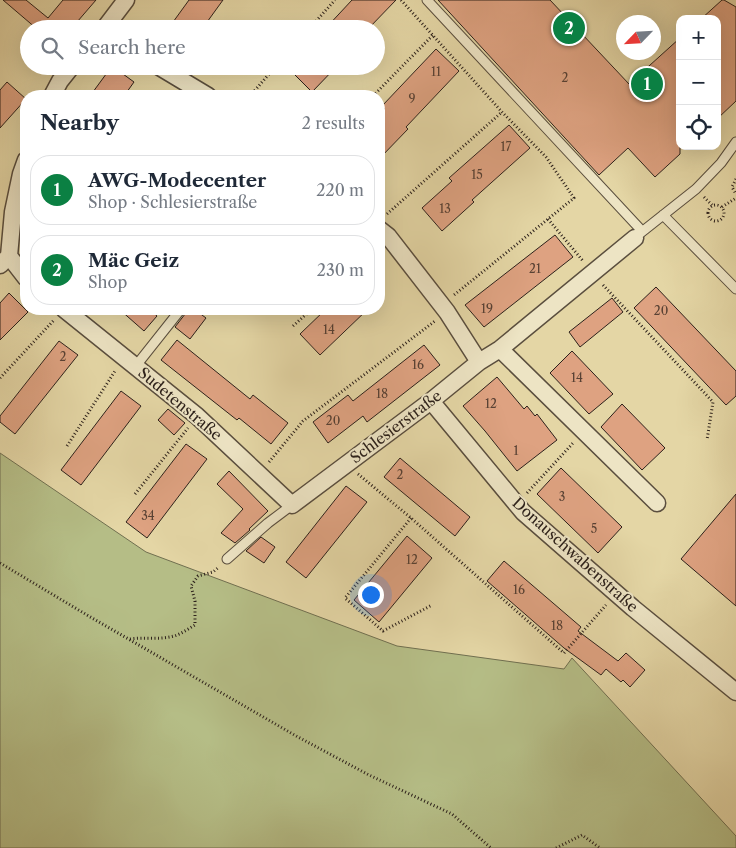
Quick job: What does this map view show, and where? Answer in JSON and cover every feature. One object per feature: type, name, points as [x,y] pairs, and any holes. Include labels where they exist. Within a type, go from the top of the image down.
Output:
[{"type":"street","points":[[111,20],[126,0]]},
{"type":"street","points":[[55,90],[65,75]]},
{"type":"street","points":[[173,75],[198,90]]},
{"type":"street","points":[[20,179],[4,260],[20,273]]},
{"type":"street","points":[[385,229],[388,236],[444,308],[479,362]]},
{"type":"street","name":"Schlesierstraße","points":[[292,505],[431,401],[479,362],[500,349],[638,235]]},
{"type":"street","name":"Sudetenstraße","points":[[71,315],[197,416],[292,505]]},
{"type":"street","points":[[500,349],[657,503]]},
{"type":"street","name":"Donauschwabenstraße","points":[[431,401],[523,512],[616,594],[736,692]]},
{"type":"lane","points":[[427,0],[638,235],[696,189],[721,163],[736,142]]},
{"type":"lane","points":[[663,215],[736,289]]},
{"type":"lane","points":[[130,362],[175,315]]},
{"type":"lane","points":[[227,559],[292,505]]},
{"type":"path","points":[[317,20],[335,0]]},
{"type":"path","points":[[259,474],[303,421],[444,308],[574,198],[546,156],[502,112],[402,0]]},
{"type":"path","points":[[379,90],[433,35]]},
{"type":"path","points":[[255,90],[268,75]]},
{"type":"path","points":[[385,219],[502,112]]},
{"type":"path","points":[[736,179],[732,186],[736,194]]},
{"type":"path","points":[[722,207],[736,198]]},
{"type":"path","points":[[717,204],[722,207],[724,214],[721,219],[714,221],[709,217],[708,210],[712,206],[717,204]]},
{"type":"path","points":[[548,220],[592,273],[713,402],[707,440]]},
{"type":"path","points":[[0,378],[58,315]]},
{"type":"path","points":[[293,326],[305,315]]},
{"type":"path","points":[[66,446],[130,362]]},
{"type":"path","points":[[135,494],[197,416]]},
{"type":"path","points":[[517,504],[583,431]]},
{"type":"path","points":[[346,464],[411,518],[564,652],[616,594]]},
{"type":"path","points":[[411,518],[345,598],[383,631],[432,605]]},
{"type":"path","points":[[128,639],[174,636],[195,625],[195,601],[191,586],[198,576],[214,572],[227,559]]},
{"type":"path","points":[[0,563],[298,737],[369,775],[452,814],[491,848]]},
{"type":"path","points":[[556,848],[582,836],[600,848]]},
{"type":"green space","points":[[0,453],[146,552],[397,646],[564,669],[572,658],[736,836],[736,848],[0,848]]},
{"type":"building","points":[[3,0],[26,0],[48,18],[63,0],[96,0],[79,20],[26,20]]},
{"type":"building","points":[[189,0],[223,0],[209,20],[175,20]]},
{"type":"building","points":[[352,0],[396,0],[377,20],[333,20]]},
{"type":"building","points":[[438,0],[550,0],[629,84],[656,60],[661,60],[661,55],[676,42],[676,150],[680,150],[680,154],[655,177],[628,148],[599,175]]},
{"type":"building","points":[[722,0],[736,7],[736,101],[721,115],[721,15],[705,15]]},
{"type":"building","points":[[436,49],[459,71],[406,127],[408,129],[385,153],[385,103]]},
{"type":"building","points":[[105,75],[124,75],[134,82],[128,90],[94,90]]},
{"type":"building","points":[[295,75],[328,75],[314,90],[310,90]]},
{"type":"building","points":[[7,82],[20,94],[20,106],[0,128],[0,90]]},
{"type":"building","points":[[509,125],[530,148],[472,200],[474,202],[442,231],[422,208],[452,181],[449,178]]},
{"type":"building","points":[[555,235],[573,257],[484,327],[465,305]]},
{"type":"building","points":[[656,287],[736,371],[736,396],[726,405],[634,308]]},
{"type":"building","points":[[9,293],[20,304],[20,315],[25,315],[0,340],[0,303]]},
{"type":"building","points":[[612,298],[623,312],[580,347],[569,332]]},
{"type":"building","points":[[126,315],[157,316],[144,331]]},
{"type":"building","points":[[184,315],[202,315],[206,318],[190,339],[175,327]]},
{"type":"building","points":[[320,315],[362,315],[320,355],[300,334]]},
{"type":"building","points":[[177,340],[250,399],[253,395],[288,423],[271,444],[239,418],[237,420],[161,360]]},
{"type":"building","points":[[59,341],[78,355],[15,434],[0,422],[0,416]]},
{"type":"building","points":[[424,345],[440,365],[367,422],[363,416],[328,443],[313,422],[348,395],[353,401]]},
{"type":"building","points":[[572,351],[613,394],[589,414],[550,373]]},
{"type":"building","points":[[497,377],[524,409],[527,406],[535,416],[537,414],[557,440],[517,471],[463,406]]},
{"type":"building","points":[[121,391],[141,406],[81,485],[61,470]]},
{"type":"building","points":[[622,404],[665,448],[642,470],[601,427]]},
{"type":"building","points":[[168,409],[185,423],[174,435],[158,420]]},
{"type":"building","points":[[186,444],[207,459],[147,538],[126,522]]},
{"type":"building","points":[[400,458],[470,517],[455,536],[384,477]]},
{"type":"building","points":[[561,468],[622,527],[598,553],[537,494]]},
{"type":"building","points":[[229,471],[268,511],[235,543],[221,533],[243,509],[217,484]]},
{"type":"building","points":[[346,486],[367,502],[306,578],[286,562]]},
{"type":"building","points":[[736,494],[736,606],[681,559]]},
{"type":"building","points":[[407,536],[432,558],[379,622],[354,600]]},
{"type":"building","points":[[261,537],[275,547],[264,563],[246,551]]},
{"type":"building","points":[[504,561],[581,627],[578,631],[618,661],[626,653],[645,670],[630,687],[606,669],[601,675],[564,648],[487,581]]},
{"type":"place","name":"Mäc Geiz","points":[[569,28]]},
{"type":"place","name":"AWG-Modecenter","points":[[647,84]]}]
